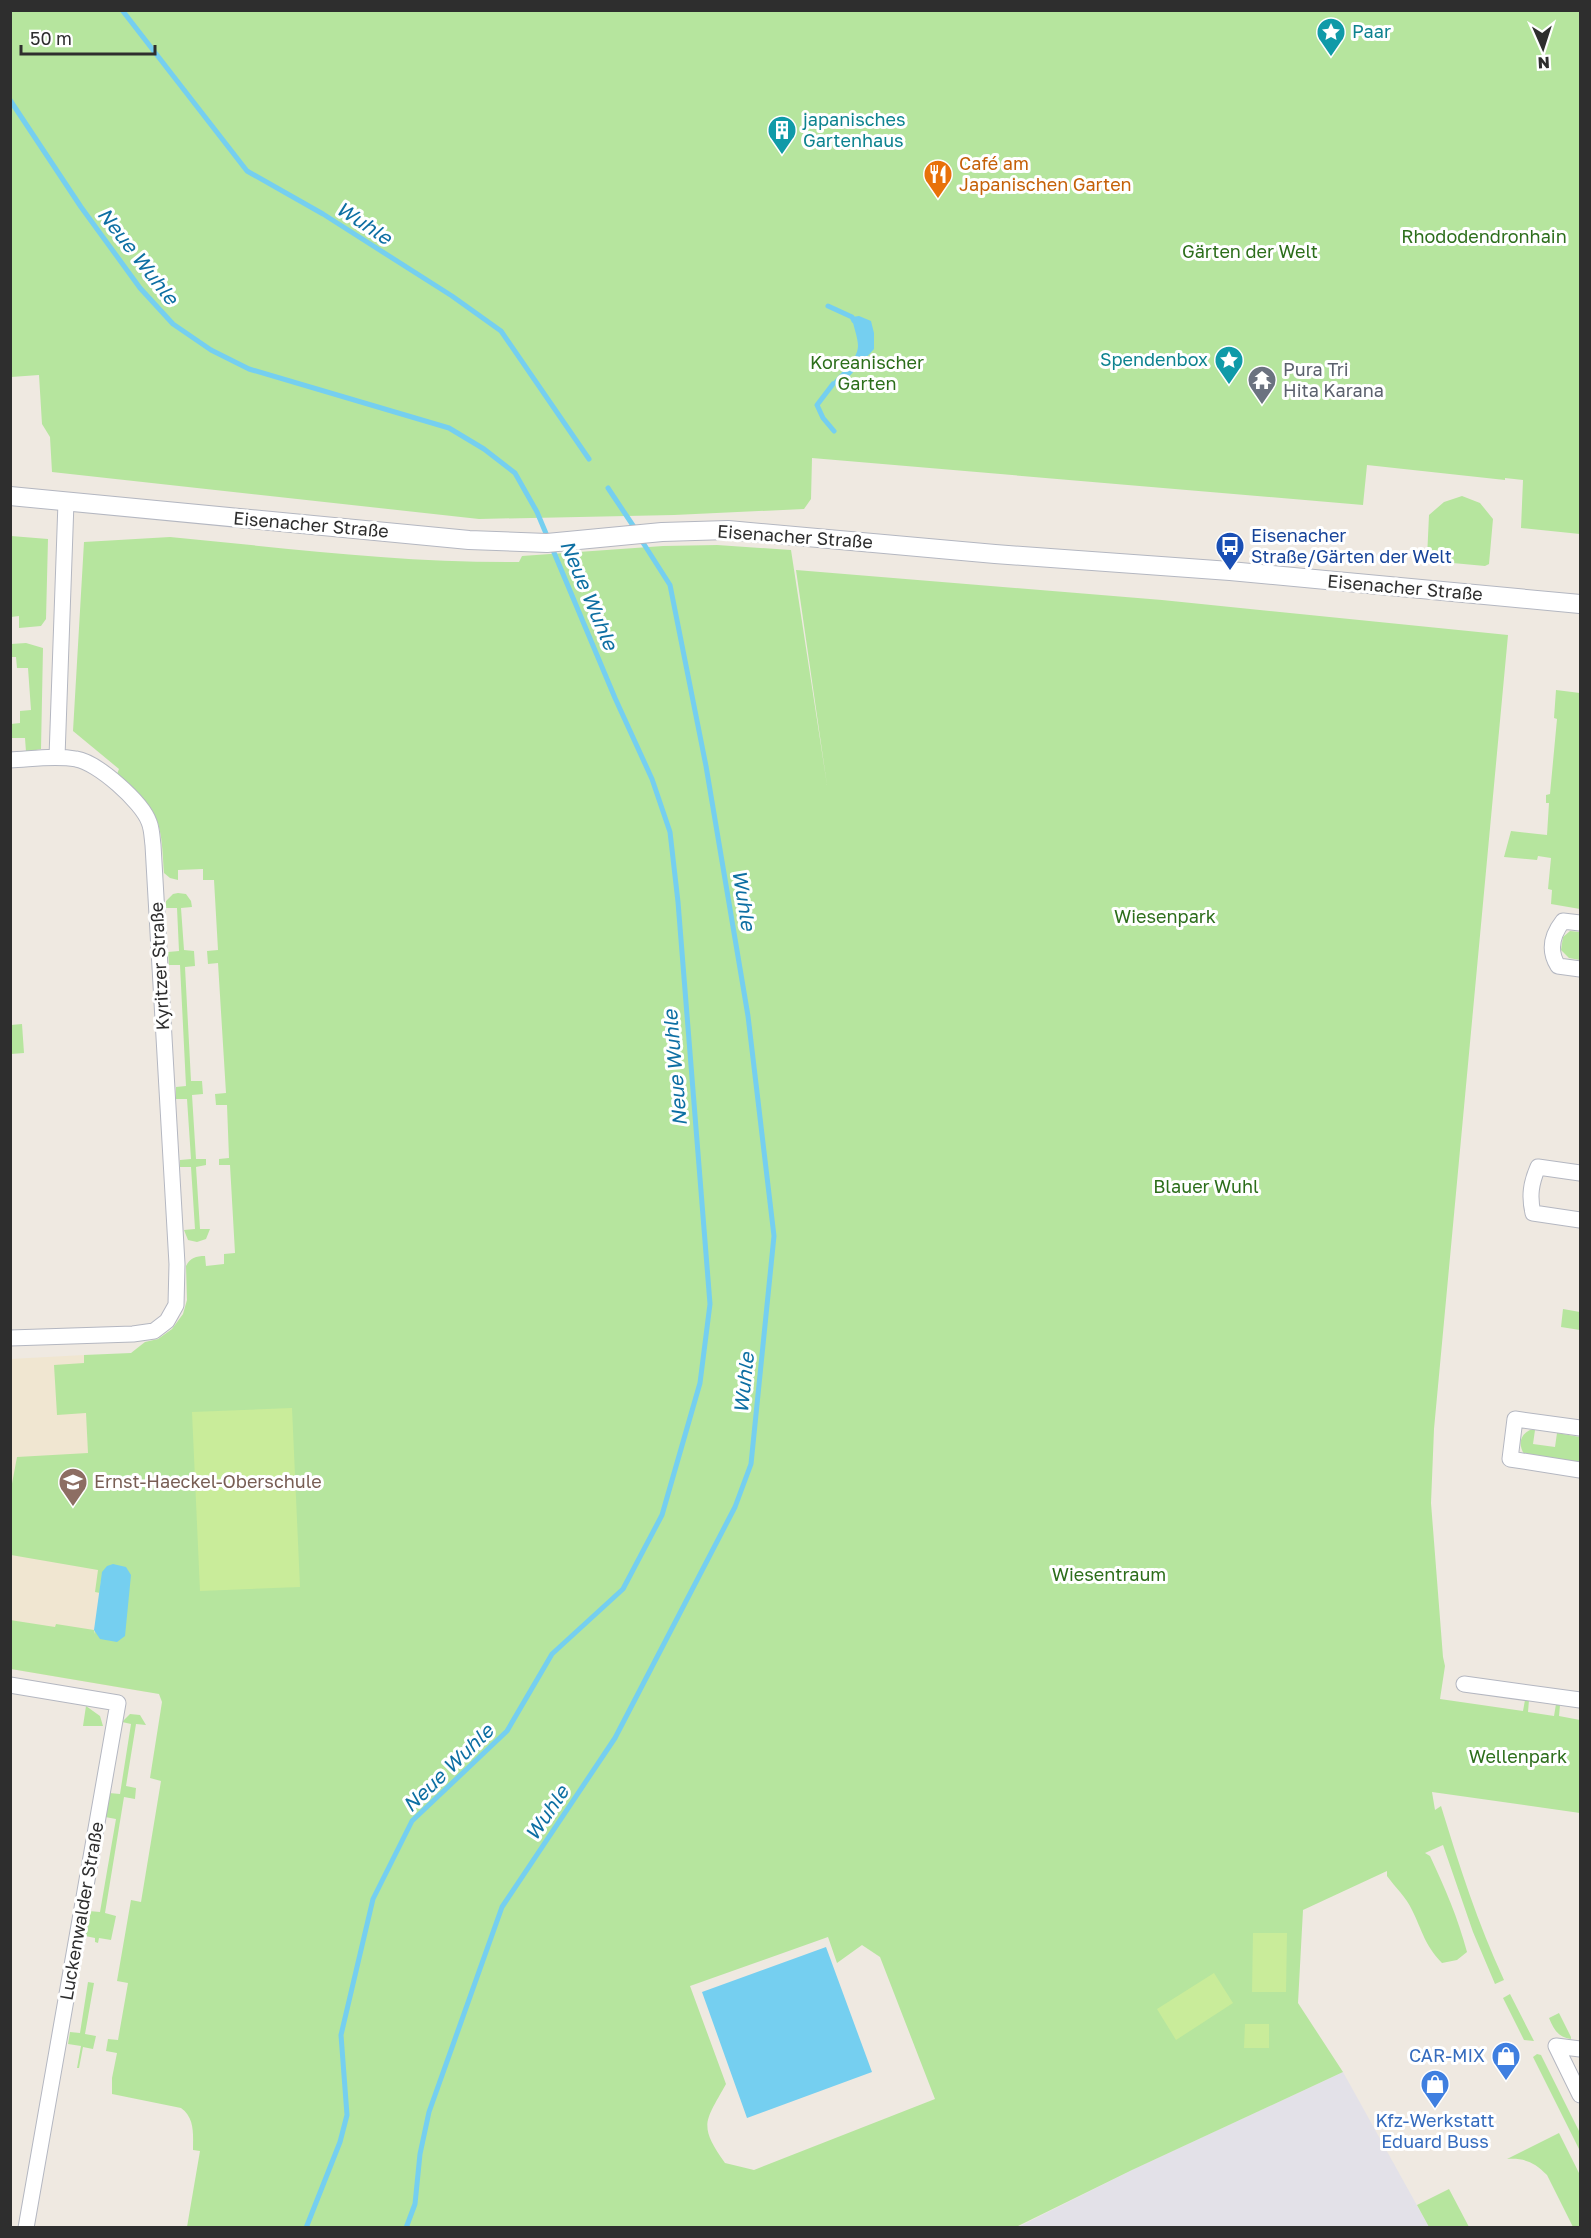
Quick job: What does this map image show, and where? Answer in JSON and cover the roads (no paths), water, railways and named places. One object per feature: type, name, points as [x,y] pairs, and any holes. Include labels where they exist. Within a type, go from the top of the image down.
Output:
[{"type":"street","name":"Eisenacher Straße","points":[[10,496],[470,540],[572,542],[662,532],[728,530],[995,554],[1230,571],[1581,604]]},
{"type":"street","points":[[57,758],[66,502]]},
{"type":"street","name":"Kyritzer Straße","points":[[10,760],[78,759],[96,767],[138,803],[149,822],[153,845],[174,1217],[176,1305],[167,1321],[154,1331],[133,1334],[10,1338]]},
{"type":"street","points":[[1581,923],[1563,921],[1555,932],[1552,943],[1553,958],[1558,966],[1581,969]]},
{"type":"street","points":[[1581,1173],[1538,1167],[1532,1180],[1530,1199],[1533,1213],[1581,1220]]},
{"type":"street","points":[[1581,1428],[1515,1419],[1510,1459],[1581,1470]]},
{"type":"street","name":"Luckenwalder Straße","points":[[10,1684],[118,1703],[26,2228]]},
{"type":"street","points":[[1464,1684],[1581,1700]]},
{"type":"street","points":[[1581,2049],[1556,2046],[1581,2096]]},
{"type":"water","points":[[859,316],[871,321],[874,349],[846,380],[830,386],[855,357],[858,343],[852,317]]},
{"type":"water","points":[[113,1564],[126,1567],[131,1575],[125,1636],[117,1642],[100,1639],[94,1630],[102,1572],[107,1566]]},
{"type":"water","points":[[826,1947],[872,2072],[747,2118],[702,1992]]},
{"type":"waterway","name":"Wuhle","points":[[122,10],[247,171],[323,214],[452,296],[501,331],[589,459]]},
{"type":"waterway","name":"Neue Wuhle","points":[[10,100],[81,207],[140,288],[173,324],[211,350],[249,369],[449,428],[484,449],[515,473],[537,512],[615,698],[652,779],[670,832],[678,902],[710,1304],[700,1383],[662,1515],[623,1589],[552,1654],[507,1731],[412,1821],[373,1899],[341,2035],[347,2115],[340,2142],[306,2228]]},
{"type":"waterway","points":[[828,306],[852,317],[854,321]]},
{"type":"waterway","points":[[833,384],[817,405],[823,418],[834,431]]},
{"type":"waterway","name":"Wuhle","points":[[608,488],[636,530]]},
{"type":"waterway","name":"Wuhle","points":[[406,2228],[415,2204],[420,2154],[429,2112],[502,1907],[615,1738],[735,1507],[751,1464],[774,1236],[748,1016],[706,766],[670,585],[640,538]]},
{"type":"place","name":"Paar","points":[[1331,58]]},
{"type":"place","name":"japanisches Gartenhaus","points":[[782,156]]},
{"type":"place","name":"Café am Japanischen Garten","points":[[938,200]]},
{"type":"place","name":"Spendenbox","points":[[1229,386]]},
{"type":"place","name":"Pura Tri Hita Karana","points":[[1262,406]]},
{"type":"place","name":"Eisenacher Straße/Gärten der Welt","points":[[1230,572]]},
{"type":"place","name":"Ernst-Haeckel-Oberschule","points":[[73,1508]]},
{"type":"place","name":"CAR-MIX","points":[[1506,2082]]},
{"type":"place","name":"Kfz-Werkstatt Eduard Buss","points":[[1435,2110]]},
{"type":"park label","name":"Rhododendronhain","points":[[1484,237]]},
{"type":"park label","name":"Gärten der Welt","points":[[1250,252]]},
{"type":"park label","name":"Koreanischer Garten","points":[[867,373]]},
{"type":"park label","name":"Wiesenpark","points":[[1165,917]]},
{"type":"park label","name":"Blauer Wuhl","points":[[1206,1187]]},
{"type":"park label","name":"Wiesentraum","points":[[1109,1575]]},
{"type":"park label","name":"Wellenpark","points":[[1518,1757]]}]
